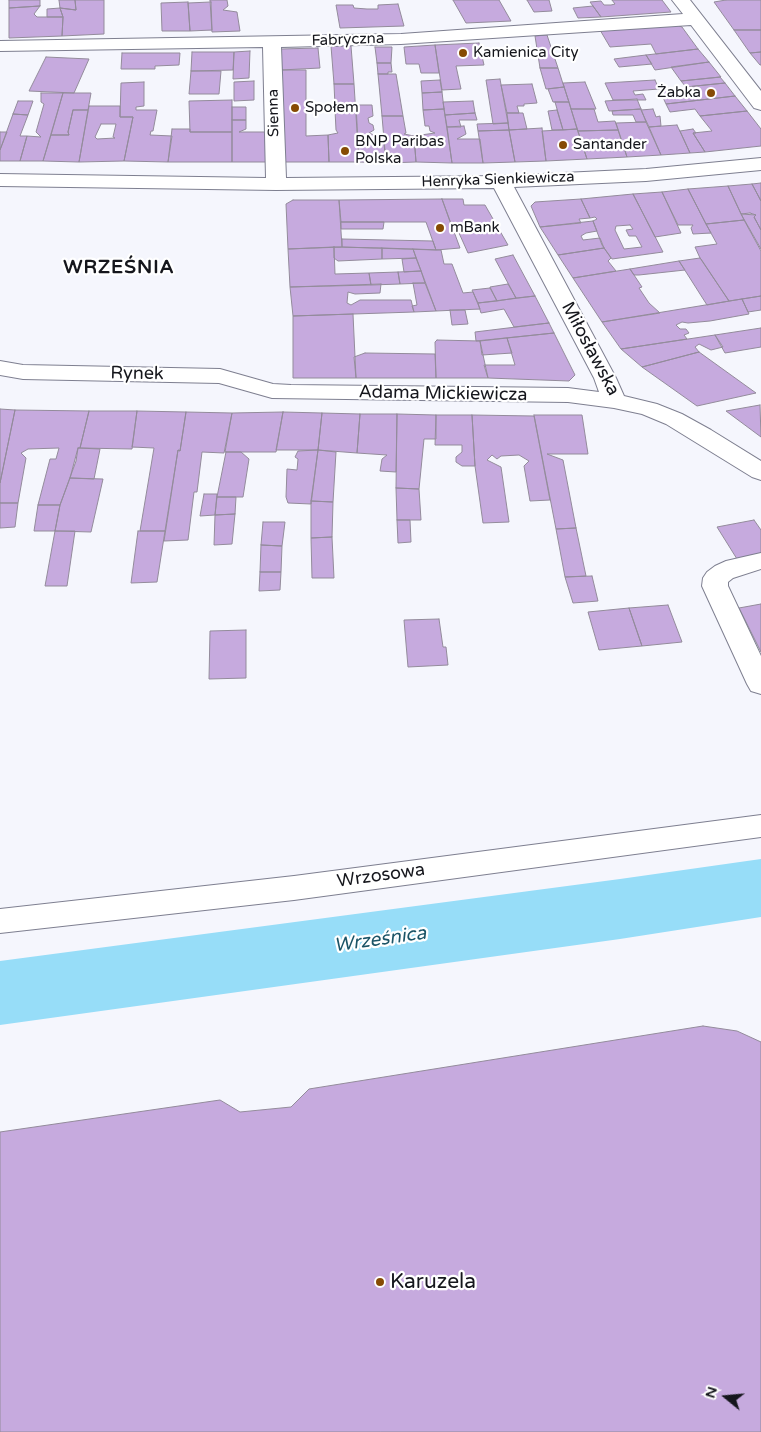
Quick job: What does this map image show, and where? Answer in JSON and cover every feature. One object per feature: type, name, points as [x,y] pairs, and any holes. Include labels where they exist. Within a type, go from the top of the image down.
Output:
[{"type":"street","points":[[681,0],[761,104]]},
{"type":"street","name":"Fabryczna","points":[[0,46],[401,39],[695,19]]},
{"type":"street","name":"Sienna","points":[[272,42],[276,184]]},
{"type":"street","name":"Henryka Sienkiewicza","points":[[0,180],[276,184],[501,182],[646,175],[761,164]]},
{"type":"street","name":"Miłosławska","points":[[501,182],[605,378],[614,401],[648,409],[674,419],[761,472]]},
{"type":"street","name":"Rynek","points":[[0,368],[23,372],[220,376],[272,390]]},
{"type":"street","name":"Adama Mickiewicza","points":[[272,390],[291,392],[568,395],[614,401]]},
{"type":"street","points":[[761,560],[724,572],[716,578],[715,586],[761,684]]},
{"type":"street","name":"Wrzosowa","points":[[0,921],[294,888],[761,826]]},
{"type":"building","points":[[9,0],[40,0],[40,6],[9,8]]},
{"type":"building","points":[[59,0],[75,0],[76,10],[60,8]]},
{"type":"building","points":[[75,0],[104,0],[104,34],[62,36],[63,17],[60,8],[76,10]]},
{"type":"building","points":[[210,0],[227,0],[228,6],[223,10],[237,12],[240,31],[212,32]]},
{"type":"building","points":[[453,0],[499,0],[511,21],[466,23]]},
{"type":"building","points":[[527,0],[549,0],[552,11],[534,12]]},
{"type":"building","points":[[612,0],[662,0],[671,12],[601,17],[590,2],[601,1],[604,5],[615,4]]},
{"type":"building","points":[[761,0],[761,30],[734,30],[714,2]]},
{"type":"building","points":[[188,2],[190,31],[162,31],[161,3]]},
{"type":"building","points":[[211,2],[212,30],[190,31],[188,3]]},
{"type":"building","points":[[398,4],[404,26],[340,28],[336,5],[353,5],[354,8],[378,9],[378,5]]},
{"type":"building","points":[[40,6],[34,14],[37,17],[63,17],[62,36],[9,38],[9,8]]},
{"type":"building","points":[[593,6],[601,17],[578,18],[573,8]]},
{"type":"building","points":[[60,8],[63,17],[47,17],[47,9]]},
{"type":"building","points":[[675,24],[682,27],[698,49],[656,54],[651,44],[610,47],[600,30]]},
{"type":"building","points":[[734,30],[761,30],[761,52],[750,53]]},
{"type":"building","points":[[547,35],[558,68],[540,68],[535,36]]},
{"type":"building","points":[[479,43],[484,65],[456,66],[461,89],[442,90],[435,45]]},
{"type":"building","points":[[435,45],[439,73],[421,73],[419,64],[406,64],[404,47]]},
{"type":"building","points":[[331,46],[351,46],[354,84],[334,84]]},
{"type":"building","points":[[375,47],[392,47],[391,63],[377,63]]},
{"type":"building","points":[[318,48],[320,68],[281,70],[281,49]]},
{"type":"building","points":[[698,49],[709,62],[655,70],[646,55]]},
{"type":"building","points":[[250,51],[249,78],[233,79],[234,52]]},
{"type":"building","points":[[192,52],[234,52],[233,70],[191,71]]},
{"type":"building","points":[[761,52],[761,65],[760,65],[750,53]]},
{"type":"building","points":[[122,53],[180,53],[179,65],[155,66],[155,69],[121,69]]},
{"type":"building","points":[[646,55],[652,64],[619,67],[614,59]]},
{"type":"building","points":[[46,57],[89,59],[74,93],[29,91]]},
{"type":"building","points":[[709,62],[721,77],[681,81],[671,67]]},
{"type":"building","points":[[377,63],[391,63],[392,72],[378,74]]},
{"type":"building","points":[[540,68],[558,68],[564,87],[546,89]]},
{"type":"building","points":[[281,70],[306,70],[306,136],[328,135],[329,162],[281,162]]},
{"type":"building","points":[[191,71],[221,71],[219,94],[189,94]]},
{"type":"building","points":[[378,74],[396,74],[403,116],[382,116]]},
{"type":"building","points":[[720,77],[725,83],[686,87],[681,81]]},
{"type":"building","points":[[500,79],[508,123],[493,124],[486,80]]},
{"type":"building","points":[[440,80],[442,92],[422,93],[421,81]]},
{"type":"building","points":[[655,80],[659,89],[633,91],[635,95],[643,94],[646,100],[613,100],[605,83]]},
{"type":"building","points":[[254,81],[254,100],[234,101],[234,82]]},
{"type":"building","points":[[144,82],[144,106],[136,107],[136,110],[157,110],[153,131],[151,131],[150,135],[172,136],[168,162],[124,161],[133,117],[120,117],[121,83]]},
{"type":"building","points":[[585,82],[596,109],[571,109],[563,83]]},
{"type":"building","name":"Żabka","points":[[725,83],[735,96],[666,104],[659,89],[670,88],[673,95],[687,95],[689,92],[686,87]]},
{"type":"building","points":[[334,84],[354,84],[359,162],[329,162],[328,135],[338,133],[336,130],[335,110],[332,110],[332,106],[335,106]]},
{"type":"building","points":[[532,84],[537,103],[517,106],[519,113],[507,113],[501,85]]},
{"type":"building","points":[[564,87],[569,102],[553,102],[548,89]]},
{"type":"building","points":[[442,92],[444,109],[423,110],[422,93]]},
{"type":"building","points":[[41,93],[63,93],[43,161],[20,161],[27,136],[41,137],[36,132],[44,104],[41,102]]},
{"type":"building","points":[[63,93],[91,93],[88,110],[73,110],[69,135],[51,135]]},
{"type":"building","points":[[735,96],[747,111],[700,116],[695,109],[670,112],[666,104]]},
{"type":"building","points":[[637,99],[641,109],[609,111],[605,101]]},
{"type":"building","points":[[232,100],[232,132],[190,132],[189,101]]},
{"type":"building","points":[[18,101],[33,101],[28,115],[13,114]]},
{"type":"building","points":[[473,101],[475,113],[445,115],[443,102]]},
{"type":"building","points":[[555,102],[569,102],[577,129],[563,130]]},
{"type":"building","points":[[356,105],[372,105],[373,116],[368,118],[374,130],[369,133],[374,135],[383,134],[386,163],[359,162]]},
{"type":"building","points":[[89,106],[120,106],[120,117],[133,117],[124,161],[79,162]],"holes":[[[101,124],[116,124],[113,137],[115,138],[97,139],[95,137]]]},
{"type":"building","points":[[232,107],[246,107],[246,120],[232,120]]},
{"type":"building","points":[[444,109],[452,163],[416,162],[414,136],[435,133],[430,131],[429,126],[425,126],[423,110]]},
{"type":"building","points":[[571,109],[594,109],[598,122],[615,121],[618,130],[578,131]]},
{"type":"building","points":[[641,109],[646,122],[636,122],[633,115],[613,115],[612,111]]},
{"type":"building","points":[[653,109],[656,117],[660,116],[661,126],[649,127],[641,110]]},
{"type":"building","points":[[73,110],[88,110],[79,162],[43,161],[51,135],[69,135]]},
{"type":"building","points":[[557,110],[563,130],[552,130],[548,111]]},
{"type":"building","points":[[747,111],[761,129],[761,146],[705,152],[693,133],[712,131],[700,116]]},
{"type":"building","points":[[475,113],[477,120],[459,120],[461,127],[447,127],[445,115]]},
{"type":"building","points":[[507,113],[523,113],[527,129],[509,130]]},
{"type":"building","points":[[13,114],[28,115],[20,136],[27,136],[20,161],[0,161],[0,150]]},
{"type":"building","points":[[382,116],[403,116],[406,133],[404,134],[414,136],[416,162],[386,163]]},
{"type":"building","points":[[232,120],[246,120],[246,129],[239,132],[266,132],[267,162],[232,162]]},
{"type":"building","points":[[646,122],[661,155],[627,157],[616,123]]},
{"type":"building","points":[[508,123],[509,130],[478,131],[477,124]]},
{"type":"building","points":[[677,125],[690,153],[661,155],[649,127]]},
{"type":"building","points":[[464,126],[466,134],[457,139],[480,139],[483,163],[452,163],[447,127]]},
{"type":"building","points":[[542,128],[546,161],[515,162],[509,130]]},
{"type":"building","points":[[172,129],[190,129],[190,132],[232,132],[232,162],[168,162]]},
{"type":"building","name":"Santander","points":[[577,129],[587,159],[546,161],[542,131]]},
{"type":"building","points":[[693,129],[696,133],[693,133],[705,152],[690,153],[680,131]]},
{"type":"building","points":[[509,130],[515,162],[483,163],[478,131]]},
{"type":"building","points":[[618,130],[627,157],[587,159],[578,131]]},
{"type":"building","points":[[0,132],[7,132],[0,150]]},
{"type":"building","points":[[761,183],[761,201],[752,184]]},
{"type":"building","points":[[752,184],[761,201],[761,230],[754,217],[756,215],[741,214],[728,186]]},
{"type":"building","points":[[728,186],[744,220],[706,224],[688,189]]},
{"type":"building","points":[[688,189],[711,233],[693,234],[691,228],[693,225],[678,225],[662,192]]},
{"type":"building","points":[[662,192],[681,233],[655,237],[633,194]]},
{"type":"building","points":[[633,194],[663,252],[612,259],[602,245],[593,221],[597,219],[595,217],[590,218],[581,199]],"holes":[[[630,225],[633,229],[626,230],[629,236],[636,236],[642,247],[624,249],[615,230],[616,226]]]},
{"type":"building","name":"mBank","points":[[442,199],[460,248],[436,250],[426,222],[341,222],[339,200]]},
{"type":"building","points":[[442,199],[463,199],[464,205],[485,205],[508,245],[468,253],[459,233],[454,233]]},
{"type":"building","points":[[581,199],[590,218],[579,219],[581,223],[540,227],[531,206],[535,202]]},
{"type":"building","points":[[293,200],[339,200],[342,247],[288,249],[286,204]]},
{"type":"building","points":[[750,213],[756,215],[754,217],[761,230],[761,249],[741,214]]},
{"type":"building","points":[[744,220],[761,251],[761,296],[729,301],[700,258],[695,247],[717,244],[706,224]]},
{"type":"building","points":[[593,221],[597,231],[581,236],[583,240],[600,238],[604,248],[558,255],[540,227]]},
{"type":"building","points":[[341,222],[384,222],[383,229],[341,229]]},
{"type":"building","points":[[342,239],[433,241],[436,250],[342,247]]},
{"type":"building","points":[[334,247],[382,248],[382,259],[338,261],[334,258]]},
{"type":"building","points":[[334,247],[335,274],[369,273],[371,285],[290,287],[288,249]]},
{"type":"building","points":[[382,248],[413,249],[416,258],[382,259]]},
{"type":"building","points":[[604,248],[611,258],[608,261],[616,271],[573,278],[558,255]]},
{"type":"building","points":[[413,249],[441,250],[444,264],[452,264],[463,293],[473,292],[480,309],[436,311]]},
{"type":"building","points":[[513,255],[535,296],[516,298],[495,259]]},
{"type":"building","points":[[416,258],[421,271],[404,272],[402,259]]},
{"type":"building","points":[[700,258],[729,301],[707,305],[679,261]]},
{"type":"building","points":[[679,261],[685,270],[634,275],[630,269]]},
{"type":"building","points":[[630,269],[642,287],[639,288],[649,303],[660,313],[602,322],[573,278]]},
{"type":"building","points":[[421,271],[425,283],[400,284],[398,272]]},
{"type":"building","points":[[398,272],[400,284],[371,285],[369,273]]},
{"type":"building","points":[[413,283],[425,283],[436,311],[414,312],[412,306],[417,305]]},
{"type":"building","points":[[381,284],[380,293],[355,294],[348,292],[347,303],[351,305],[360,300],[411,300],[414,312],[293,316],[290,287]]},
{"type":"building","points":[[508,284],[516,298],[497,301],[490,287]]},
{"type":"building","points":[[490,288],[497,301],[478,303],[472,290]]},
{"type":"building","points":[[535,296],[549,323],[514,327],[504,309],[481,313],[478,303]]},
{"type":"building","points":[[761,296],[761,310],[748,312],[742,299]]},
{"type":"building","points":[[742,299],[749,314],[710,321],[682,322],[676,325],[680,329],[686,329],[689,333],[684,335],[687,339],[621,349],[602,322]]},
{"type":"building","points":[[450,310],[465,310],[468,324],[452,325]]},
{"type":"building","points":[[353,314],[356,378],[293,378],[293,316]]},
{"type":"building","points":[[549,323],[554,333],[476,341],[475,332]]},
{"type":"building","points":[[761,328],[761,347],[725,353],[715,335]]},
{"type":"building","points":[[554,333],[575,375],[569,381],[488,378],[484,365],[515,365],[507,338]]},
{"type":"building","points":[[715,335],[723,347],[711,350],[699,344],[695,347],[699,352],[642,367],[621,349]]},
{"type":"building","points":[[507,338],[512,353],[482,355],[480,341]]},
{"type":"building","points":[[437,340],[480,341],[488,378],[436,378],[435,342]]},
{"type":"building","points":[[699,352],[756,393],[697,406],[642,367]]},
{"type":"building","points":[[365,353],[435,354],[436,378],[356,378],[354,357]]},
{"type":"building","points":[[760,405],[761,437],[726,411]]},
{"type":"building","points":[[0,409],[15,410],[0,483]]},
{"type":"building","points":[[15,410],[89,411],[76,461],[60,505],[38,505],[50,459],[56,459],[59,448],[28,449],[21,453],[26,458],[18,503],[0,503],[0,483]]},
{"type":"building","points":[[89,411],[137,411],[132,449],[80,448]]},
{"type":"building","points":[[137,411],[186,412],[165,531],[140,531],[154,448],[132,447]]},
{"type":"building","points":[[186,412],[232,413],[224,453],[202,452],[197,492],[194,492],[188,540],[164,541],[178,450],[180,451]]},
{"type":"building","points":[[283,412],[322,413],[318,450],[276,450]]},
{"type":"building","points":[[283,412],[276,452],[225,452],[232,413]]},
{"type":"building","points":[[322,413],[360,414],[357,453],[318,450]]},
{"type":"building","points":[[360,414],[397,414],[396,472],[380,471],[382,459],[387,455],[357,453]]},
{"type":"building","points":[[397,414],[436,415],[436,439],[424,439],[419,489],[396,488]]},
{"type":"building","points":[[436,415],[472,415],[475,466],[462,466],[456,462],[456,457],[462,452],[462,445],[435,445]]},
{"type":"building","points":[[472,415],[534,416],[550,500],[530,501],[524,466],[529,461],[519,455],[501,456],[497,459],[492,455],[487,460],[501,467],[509,522],[483,523],[475,466]]},
{"type":"building","points":[[534,415],[582,415],[588,454],[547,454],[563,460],[576,528],[556,529]]},
{"type":"building","points":[[78,448],[100,449],[94,479],[70,478]]},
{"type":"building","points":[[318,450],[311,504],[288,503],[286,497],[287,469],[297,470],[298,459],[295,457],[298,451]]},
{"type":"building","points":[[318,450],[336,452],[333,502],[311,501]]},
{"type":"building","points":[[226,452],[241,452],[249,459],[243,497],[217,497]]},
{"type":"building","points":[[70,478],[103,479],[91,532],[55,531],[60,505]]},
{"type":"building","points":[[396,488],[419,489],[421,520],[397,520]]},
{"type":"building","points":[[204,494],[217,494],[215,515],[200,516]]},
{"type":"building","points":[[217,497],[236,497],[235,514],[215,515]]},
{"type":"building","points":[[311,501],[333,502],[332,537],[311,538]]},
{"type":"building","points":[[0,503],[18,503],[15,527],[0,528]]},
{"type":"building","points":[[38,505],[60,505],[55,531],[34,531]]},
{"type":"building","points":[[235,514],[232,544],[214,545],[215,515]]},
{"type":"building","points":[[397,520],[410,520],[411,542],[398,543]]},
{"type":"building","points":[[754,520],[761,530],[761,554],[737,559],[717,527]]},
{"type":"building","points":[[263,522],[285,522],[282,546],[261,545]]},
{"type":"building","points":[[576,528],[586,576],[565,577],[556,529]]},
{"type":"building","points":[[55,531],[75,531],[67,586],[45,586]]},
{"type":"building","points":[[138,531],[165,531],[157,582],[131,583]]},
{"type":"building","points":[[332,537],[334,578],[312,578],[311,538]]},
{"type":"building","points":[[261,545],[282,546],[281,572],[260,572]]},
{"type":"building","points":[[260,572],[281,572],[280,590],[259,591]]},
{"type":"building","points":[[592,576],[598,601],[573,603],[565,577]]},
{"type":"building","points":[[761,604],[761,652],[739,608]]},
{"type":"building","points":[[668,605],[682,642],[642,646],[629,608]]},
{"type":"building","points":[[629,608],[642,646],[599,650],[588,612]]},
{"type":"building","points":[[439,619],[448,665],[408,667],[404,620]]},
{"type":"building","points":[[246,630],[246,678],[209,679],[210,631]]},
{"type":"building","name":"Karuzela","points":[[703,1026],[737,1031],[761,1042],[761,1432],[0,1432],[0,1132],[220,1100],[240,1112],[291,1107],[309,1089]]},
{"type":"waterway","name":"Wrześnica","points":[[0,993],[620,909],[761,888]]},
{"type":"place","name":"Kamienica City","points":[[463,53]]},
{"type":"place","name":"Żabka","points":[[711,93]]},
{"type":"place","name":"Społem","points":[[295,108]]},
{"type":"place","name":"Santander","points":[[563,145]]},
{"type":"place","name":"BNP Paribas Polska","points":[[345,151]]},
{"type":"place","name":"mBank","points":[[440,228]]},
{"type":"place","name":"Karuzela","points":[[380,1282]]},
{"type":"district","name":"WRZEŚNIA","points":[[119,268]]}]
